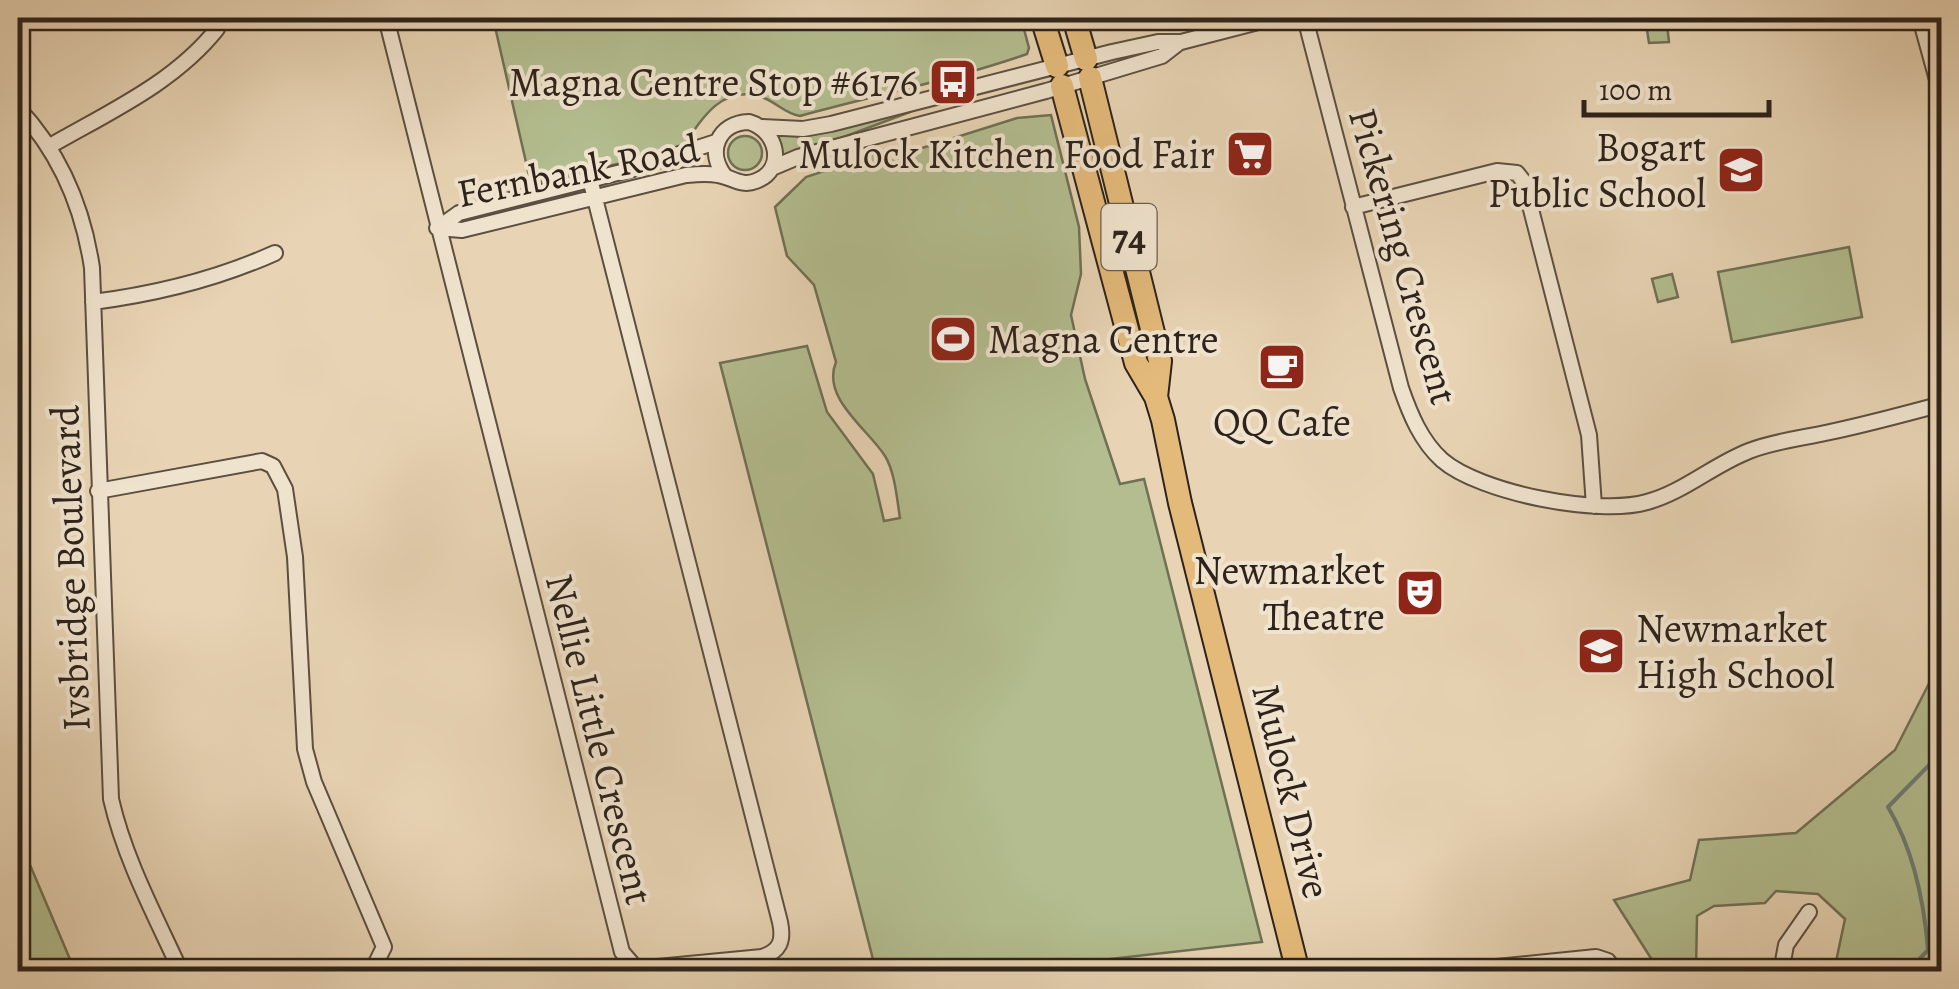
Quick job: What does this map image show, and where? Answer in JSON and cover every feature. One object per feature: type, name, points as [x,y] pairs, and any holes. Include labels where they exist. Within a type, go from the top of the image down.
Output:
[{"type":"main road","name":"Mulock Drive","points":[[1042,18],[1136,363],[1156,397],[1298,972]]},
{"type":"main road","name":"Mulock Drive","points":[[1074,18],[1160,361],[1156,397]]},
{"type":"street","name":"Nellie Little Crescent","points":[[386,18],[622,952],[634,967],[647,968],[762,957],[782,943],[780,922],[590,180]]},
{"type":"street","points":[[1059,76],[831,124],[803,128],[733,124],[716,142],[716,160],[725,176],[748,184],[798,157],[1059,76],[1162,56],[1181,42],[1274,18]]},
{"type":"street","name":"Pickering Crescent","points":[[1305,18],[1401,388],[1412,418],[1427,442],[1442,460],[1464,474],[1504,488],[1622,508],[1682,488],[1750,450],[1942,404]]},
{"type":"street","points":[[1920,18],[1942,98]]},
{"type":"street","points":[[50,146],[184,64],[216,29]]},
{"type":"street","name":"Ivsbridge Boulevard","points":[[18,108],[50,146],[86,234],[93,302],[111,799],[136,874],[181,972]]},
{"type":"street","points":[[762,127],[776,150],[772,168]]},
{"type":"street","name":"Fernbank Road","points":[[437,228],[459,213],[590,180],[716,142]]},
{"type":"street","points":[[1352,207],[1496,171],[1517,172],[1524,182],[1590,435],[1594,506]]},
{"type":"street","name":"Fernbank Road","points":[[437,228],[462,230],[686,175],[725,176]]},
{"type":"street","points":[[93,302],[132,297],[235,271],[275,253]]},
{"type":"street","points":[[98,490],[262,461],[273,466],[278,474],[295,557],[305,750],[314,782],[384,947],[376,965],[366,972]]},
{"type":"street","points":[[1781,972],[1786,945],[1808,912]]},
{"type":"street","points":[[1446,972],[1596,957],[1608,962],[1616,972]]},
{"type":"green space","points":[[493,18],[1021,18],[1029,48],[1027,54],[971,72],[800,116],[764,98],[737,95],[705,115],[682,149],[531,184]]},
{"type":"green space","points":[[1664,20],[1669,42],[1649,43],[1647,30]]},
{"type":"green space","points":[[909,109],[910,112],[828,143],[783,155],[778,134]]},
{"type":"green space","points":[[1051,115],[1079,227],[1081,274],[1071,315],[1085,379],[1120,484],[1144,479],[1262,942],[1002,971],[876,971],[720,363],[807,346],[827,412],[873,474],[884,521],[900,518],[888,463],[848,412],[835,388],[836,362],[814,285],[787,256],[775,207],[806,177],[881,152],[919,149],[1017,118]]},
{"type":"green space","points":[[745,136],[757,141],[762,153],[757,165],[745,170],[733,165],[728,153],[733,141]]},
{"type":"green space","points":[[1849,247],[1862,317],[1732,342],[1718,272]]},
{"type":"green space","points":[[1672,274],[1678,297],[1658,302],[1652,279]]},
{"type":"green space","points":[[1941,660],[1941,971],[1834,971],[1845,919],[1818,894],[1776,891],[1765,903],[1714,906],[1697,916],[1696,971],[1659,971],[1614,900],[1690,880],[1699,840],[1796,833],[1895,750]]},
{"type":"green space","points":[[18,832],[19,839],[75,971],[18,971]]},
{"type":"waterway","points":[[1907,972],[1928,950],[1926,932],[1911,858],[1888,807],[1935,759],[1942,717]]},
{"type":"place","name":"Magna Centre Stop #6176","points":[[953,82]]},
{"type":"place","name":"Mulock Kitchen Food Fair","points":[[1250,154]]},
{"type":"place","name":"Bogart Public School","points":[[1741,170]]},
{"type":"place","name":"Magna Centre","points":[[953,339]]},
{"type":"place","name":"QQ Cafe","points":[[1282,367]]},
{"type":"place","name":"Newmarket Theatre","points":[[1420,593]]},
{"type":"place","name":"Newmarket High School","points":[[1601,651]]}]
